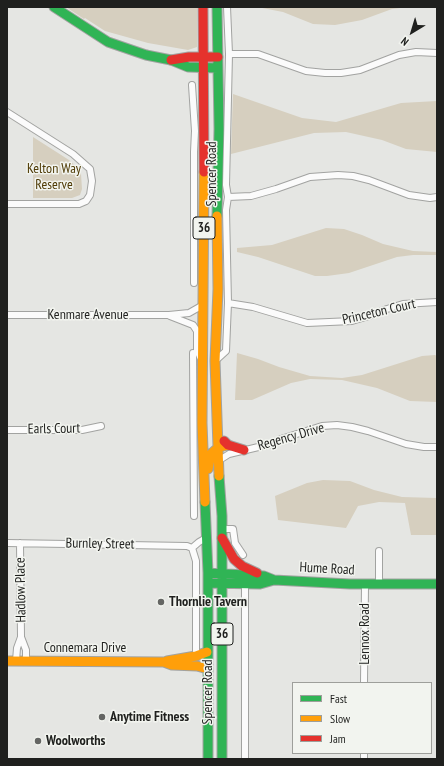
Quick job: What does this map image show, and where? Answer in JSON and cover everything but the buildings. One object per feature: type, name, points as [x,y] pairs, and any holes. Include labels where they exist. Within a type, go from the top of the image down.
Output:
[{"type":"main road","points":[[54,7],[108,42],[146,55],[171,60],[188,67],[218,68]]},
{"type":"main road","name":"Spencer Road","points":[[202,7],[204,126],[202,423],[208,578],[208,759]]},
{"type":"main road","name":"Spencer Road","points":[[217,7],[218,305],[215,361],[218,462],[222,529],[222,759]]},
{"type":"main road","points":[[171,60],[189,56],[218,57]]},
{"type":"main road","points":[[203,400],[208,400],[211,397],[212,320],[218,305]]},
{"type":"main road","points":[[216,375],[222,384],[222,436],[224,442],[228,445],[244,450]]},
{"type":"main road","points":[[206,538],[210,524],[208,464],[211,454],[222,446],[228,445]]},
{"type":"main road","name":"Hume Road","points":[[222,538],[234,559],[242,566],[274,580],[365,585],[437,584]]},
{"type":"main road","name":"Hume Road","points":[[208,578],[264,576]]},
{"type":"main road","name":"Hume Road","points":[[222,578],[260,584],[274,580]]},
{"type":"main road","name":"Connemara Drive","points":[[164,662],[172,659],[196,656],[207,652]]},
{"type":"main road","name":"Connemara Drive","points":[[11,661],[164,662],[172,665],[197,666],[208,669]]},
{"type":"main road","points":[[216,759],[216,699],[222,685]]},
{"type":"street","name":"Spencer Road","points":[[215,361],[226,351],[228,303],[226,210],[228,197],[226,185],[229,54],[227,7]]},
{"type":"street","points":[[229,54],[258,54],[306,70],[325,73],[360,70],[399,55],[416,52],[437,53]]},
{"type":"street","name":"Spencer Road","points":[[192,85],[195,132],[194,283]]},
{"type":"street","points":[[7,112],[73,154],[90,169],[92,181],[90,195],[86,200],[79,204],[7,204]]},
{"type":"street","name":"Spencer Road","points":[[195,132],[204,126]]},
{"type":"street","points":[[228,197],[251,196],[310,177],[338,175],[353,176],[369,180],[409,194],[430,198],[437,197]]},
{"type":"street","points":[[194,251],[204,261]]},
{"type":"street","name":"Princeton Court","points":[[228,303],[253,307],[307,323],[352,321],[403,304],[437,302]]},
{"type":"street","name":"Kenmare Avenue","points":[[7,315],[169,315],[189,313],[203,305]]},
{"type":"street","name":"Kenmare Avenue","points":[[169,315],[193,325],[197,331],[197,350],[203,362]]},
{"type":"street","points":[[193,353],[194,516]]},
{"type":"street","points":[[193,400],[203,400]]},
{"type":"street","name":"Regency Drive","points":[[218,462],[229,454],[239,453],[244,450],[271,444],[322,426],[337,425],[368,431],[406,444],[424,447],[437,447]]},
{"type":"street","name":"Earls Court","points":[[7,430],[82,430],[101,426]]},
{"type":"street","points":[[222,529],[233,529],[235,543],[243,555]]},
{"type":"street","points":[[192,548],[206,538]]},
{"type":"street","name":"Burnley Street","points":[[7,543],[187,546],[192,548]]},
{"type":"street","name":"Hadlow Place","points":[[20,543],[21,637],[26,650],[26,661]]},
{"type":"street","name":"Spencer Road","points":[[192,548],[196,561],[196,656]]},
{"type":"street","points":[[379,551],[379,585]]},
{"type":"street","points":[[245,759],[246,583]]},
{"type":"street","name":"Lennox Road","points":[[364,682],[365,585]]},
{"type":"street","name":"Hadlow Place","points":[[11,661],[21,637]]},
{"type":"green space","points":[[66,7],[197,7],[197,47],[188,50],[148,43],[105,31]]},
{"type":"green space","points":[[257,7],[409,7],[392,9],[362,20],[335,25],[313,24],[283,12]]},
{"type":"green space","points":[[233,94],[302,118],[336,122],[401,103],[437,101],[437,152],[406,149],[382,140],[346,132],[314,133],[231,154]]},
{"type":"green space","name":"Kelton Way Reserve","points":[[33,137],[69,160],[78,168],[81,174],[82,189],[80,195],[72,198],[33,198]]},
{"type":"green space","points":[[326,228],[344,229],[383,244],[413,251],[437,252],[437,255],[397,257],[349,273],[315,276],[258,257],[237,252],[237,248],[272,245]]},
{"type":"green space","points":[[237,353],[310,376],[342,378],[362,375],[422,356],[435,355],[437,356],[437,402],[410,401],[377,388],[342,380],[310,379],[291,383],[252,400],[235,400]]},
{"type":"green space","points":[[323,480],[350,481],[374,490],[402,497],[437,498],[437,535],[411,535],[405,503],[379,502],[358,506],[346,528],[278,520],[275,496],[307,483]]},
{"type":"traffic: fast","points":[[54,7],[108,42],[146,55],[171,60],[188,67],[218,68]]},
{"type":"traffic: fast","points":[[217,7],[219,129],[217,216]]},
{"type":"traffic: fast","points":[[219,476],[222,516],[222,759]]},
{"type":"traffic: fast","points":[[205,502],[208,573],[208,759]]},
{"type":"traffic: fast","points":[[208,573],[264,576],[274,580],[350,584],[437,584]]},
{"type":"traffic: fast","points":[[208,583],[260,584],[274,580]]},
{"type":"traffic: slow","points":[[204,172],[202,423],[205,502]]},
{"type":"traffic: slow","points":[[217,216],[218,289],[215,361],[219,476]]},
{"type":"traffic: slow","points":[[208,469],[211,454],[219,447],[228,445]]},
{"type":"traffic: slow","points":[[167,661],[196,656],[207,652]]},
{"type":"traffic: slow","points":[[7,661],[164,662],[172,665],[197,666],[208,669]]},
{"type":"traffic: jam","points":[[203,7],[204,172]]},
{"type":"traffic: jam","points":[[171,60],[189,57],[218,57]]},
{"type":"traffic: jam","points":[[224,441],[228,445],[244,450]]},
{"type":"traffic: jam","points":[[222,538],[234,559],[242,566],[257,573]]},
{"type":"place","name":"Thornlie Tavern","points":[[161,602]]},
{"type":"place","name":"Anytime Fitness","points":[[102,717]]},
{"type":"place","name":"Woolworths","points":[[38,741]]}]
